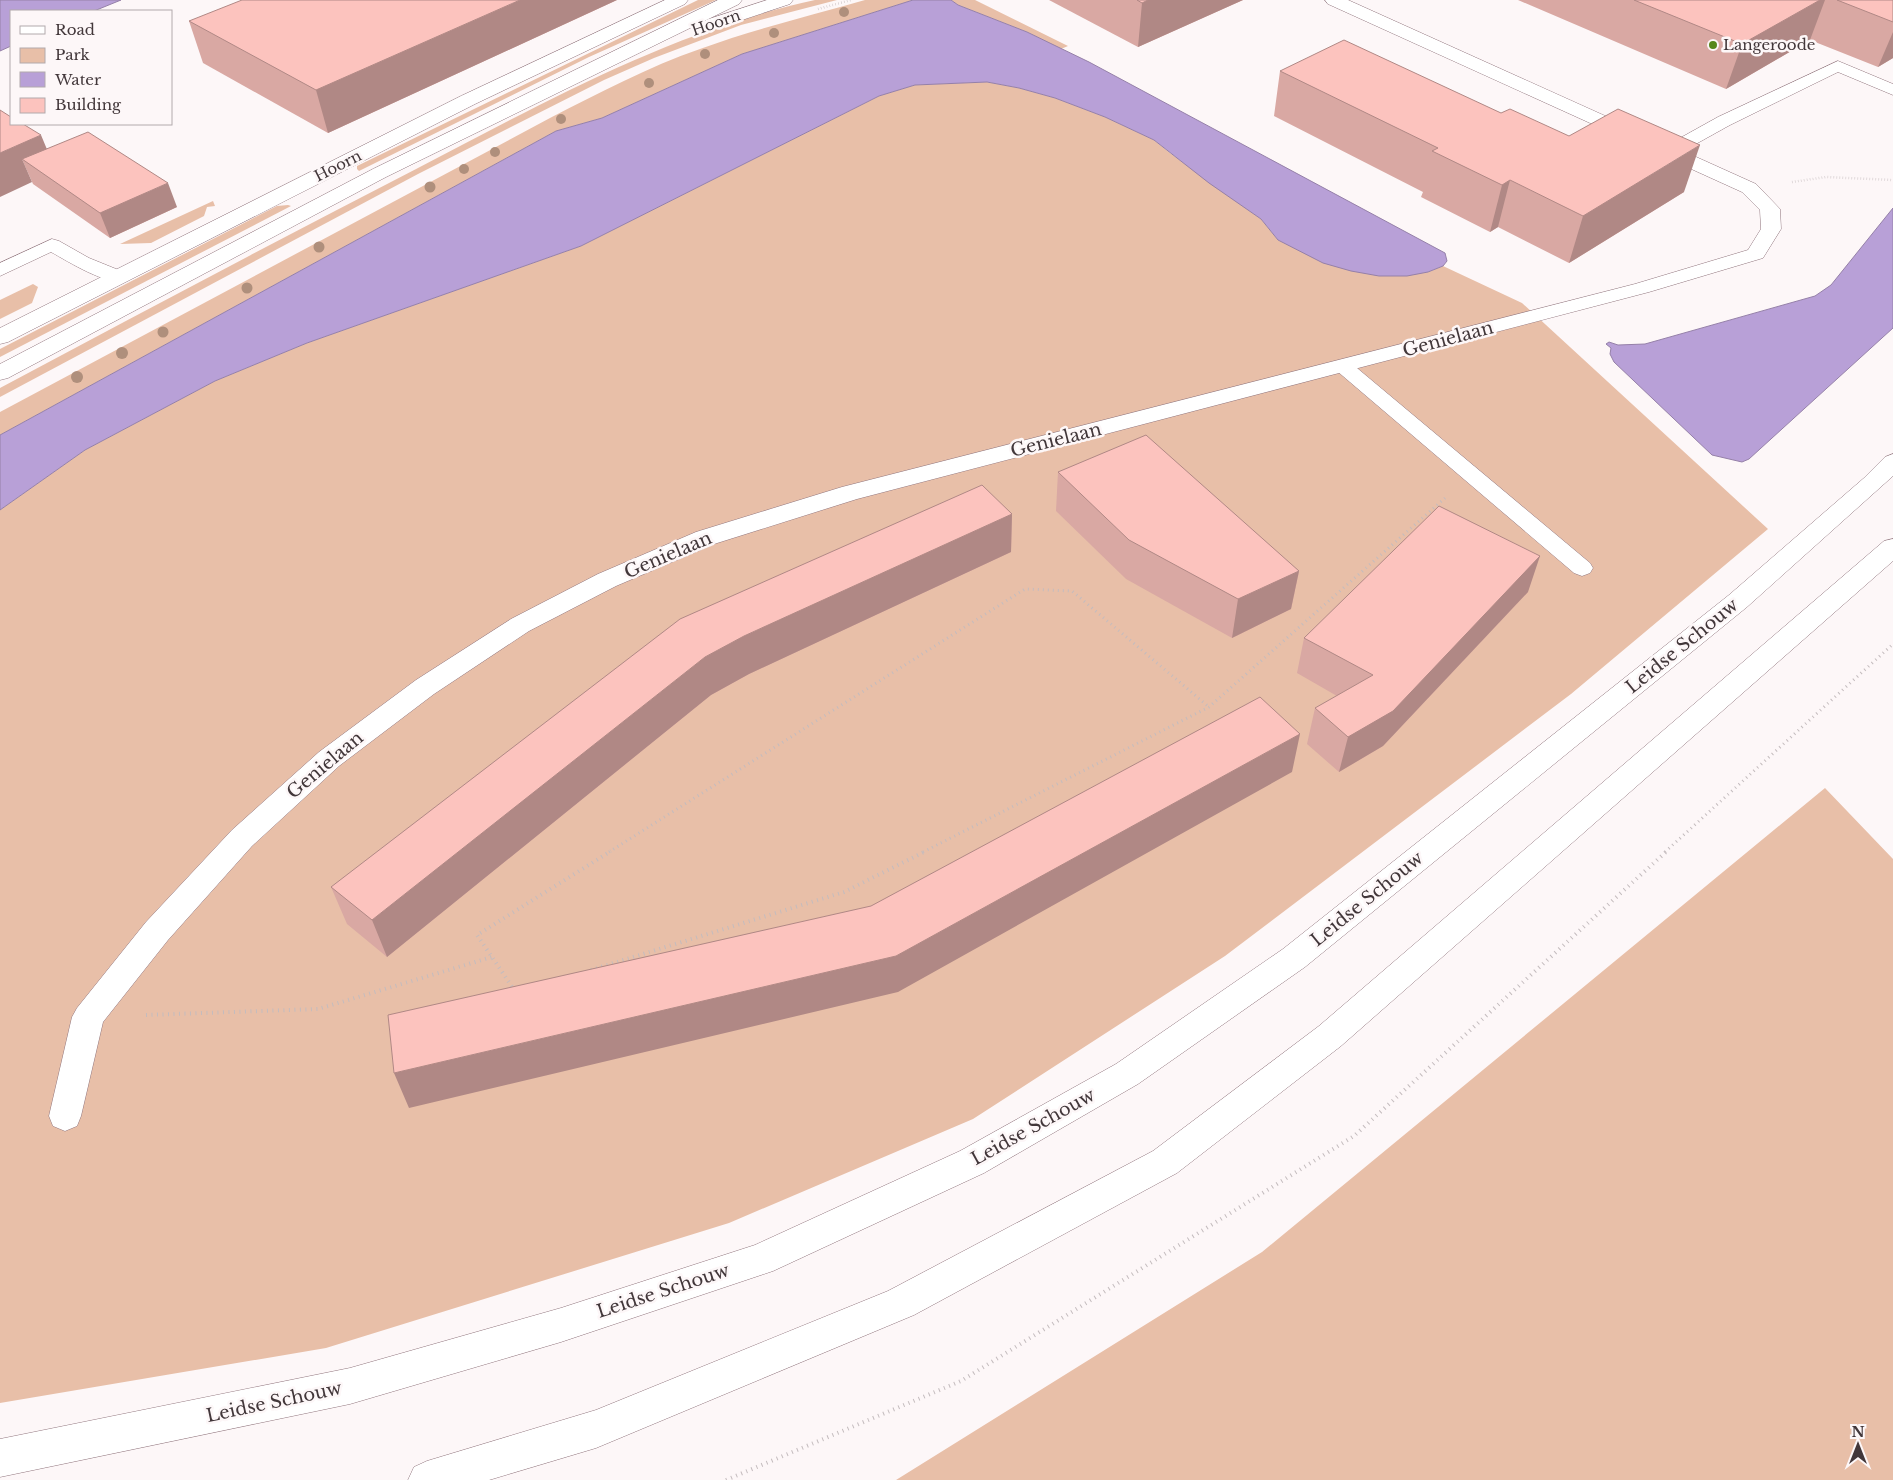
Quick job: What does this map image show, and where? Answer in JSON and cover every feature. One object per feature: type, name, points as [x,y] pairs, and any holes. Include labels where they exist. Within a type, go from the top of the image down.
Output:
[{"type":"street","name":"Hoorn","points":[[0,337],[468,100],[678,0]]},
{"type":"street","name":"Hoorn","points":[[0,373],[354,187],[705,12],[733,0]]},
{"type":"street","name":"Hoorn","points":[[619,56],[784,0]]},
{"type":"street","name":"Genielaan","points":[[65,1116],[88,1017],[157,932],[242,838],[329,758],[424,687],[520,625],[598,585],[705,538],[841,496],[1344,367],[1642,288],[1756,254],[1771,229],[1770,209],[1749,188],[1334,0]]},
{"type":"street","name":"Leidse Schouw","points":[[0,1458],[350,1386],[561,1325],[761,1259],[972,1162],[1127,1074],[1294,958],[1738,602],[1872,483],[1893,462]]},
{"type":"street","points":[[427,1480],[596,1429],[901,1303],[1165,1162],[1330,1036],[1893,547]]},
{"type":"lane","points":[[1670,151],[1724,121],[1838,66],[1893,90]]},
{"type":"lane","points":[[0,270],[52,245],[82,262],[118,277]]},
{"type":"lane","points":[[1344,367],[1582,568]]},
{"type":"path","points":[[1749,188],[1826,176],[1893,180]]},
{"type":"path","points":[[582,973],[844,892],[1209,707],[1472,475]]},
{"type":"path","points":[[516,993],[477,935],[1025,589],[1072,590],[1209,707]]},
{"type":"path","points":[[726,1480],[961,1381],[1354,1136],[1893,644]]},
{"type":"path","points":[[88,1017],[318,1010],[492,957]]},
{"type":"green space","points":[[698,0],[716,0],[589,57],[359,171],[357,169],[357,166]]},
{"type":"green space","points":[[815,0],[837,0],[741,25],[654,58],[604,80],[418,174],[0,397],[0,388],[313,222],[611,70],[711,30],[763,13]]},
{"type":"green space","points":[[865,0],[913,0],[742,54],[602,118],[556,131],[0,435],[0,412],[587,99],[643,72],[700,49],[761,29]]},
{"type":"green space","points":[[951,0],[975,0],[1068,46],[1061,49],[1027,32],[958,5]]},
{"type":"green space","points":[[987,82],[1055,98],[1105,117],[1154,140],[1261,219],[1278,240],[1379,276],[1428,272],[1443,266],[1522,303],[1768,529],[1571,694],[1225,956],[973,1119],[729,1223],[326,1348],[0,1403],[0,510],[85,450],[215,381],[307,343],[581,246],[879,96],[915,85]]},
{"type":"green space","points":[[213,201],[215,206],[207,207],[204,216],[151,243],[120,244]]},
{"type":"green space","points":[[277,206],[291,206],[0,357],[0,349]]},
{"type":"green space","points":[[33,284],[38,287],[32,303],[0,319],[0,300]]},
{"type":"green space","points":[[1825,788],[1893,859],[1893,1480],[896,1480],[1262,1252]]},
{"type":"water","points":[[0,0],[121,0],[96,10],[10,10],[10,46],[0,51]]},
{"type":"water","points":[[913,0],[951,0],[958,5],[1027,32],[1089,62],[1445,253],[1447,261],[1443,266],[1428,272],[1407,276],[1379,276],[1323,263],[1278,240],[1261,219],[1209,183],[1154,140],[1105,117],[1055,98],[987,82],[915,85],[879,96],[581,246],[307,343],[215,381],[85,450],[0,510],[0,435],[556,131],[602,118],[742,54]]},
{"type":"water","points":[[1893,208],[1893,328],[1749,459],[1742,462],[1712,455],[1614,362],[1610,354],[1611,348],[1606,344],[1609,342],[1618,345],[1645,344],[1815,296],[1831,285]]},
{"type":"building","points":[[242,0],[520,0],[316,90],[189,21]]},
{"type":"building","points":[[1137,0],[1148,0],[1142,3]]},
{"type":"building","points":[[1634,0],[1820,0],[1742,44]]},
{"type":"building","points":[[1837,0],[1893,0],[1893,22]]},
{"type":"building","points":[[1344,40],[1501,113],[1510,109],[1569,136],[1618,109],[1700,145],[1583,216],[1510,180],[1502,185],[1432,151],[1438,148],[1280,71]]},
{"type":"building","points":[[0,110],[10,116],[10,125],[25,125],[41,135],[0,153]]},
{"type":"building","points":[[88,132],[168,183],[100,213],[22,159]]},
{"type":"building","points":[[1146,435],[1299,571],[1238,599],[1129,540],[1058,472]]},
{"type":"building","points":[[982,485],[1012,514],[744,636],[705,657],[372,920],[331,887],[680,619]]},
{"type":"building","points":[[1439,506],[1540,556],[1393,711],[1348,737],[1315,708],[1373,675],[1304,638]]},
{"type":"building","points":[[1260,697],[1300,734],[896,956],[394,1073],[388,1015],[871,906]]},
{"type":"place","name":"Langeroode","points":[[1713,45]]}]
